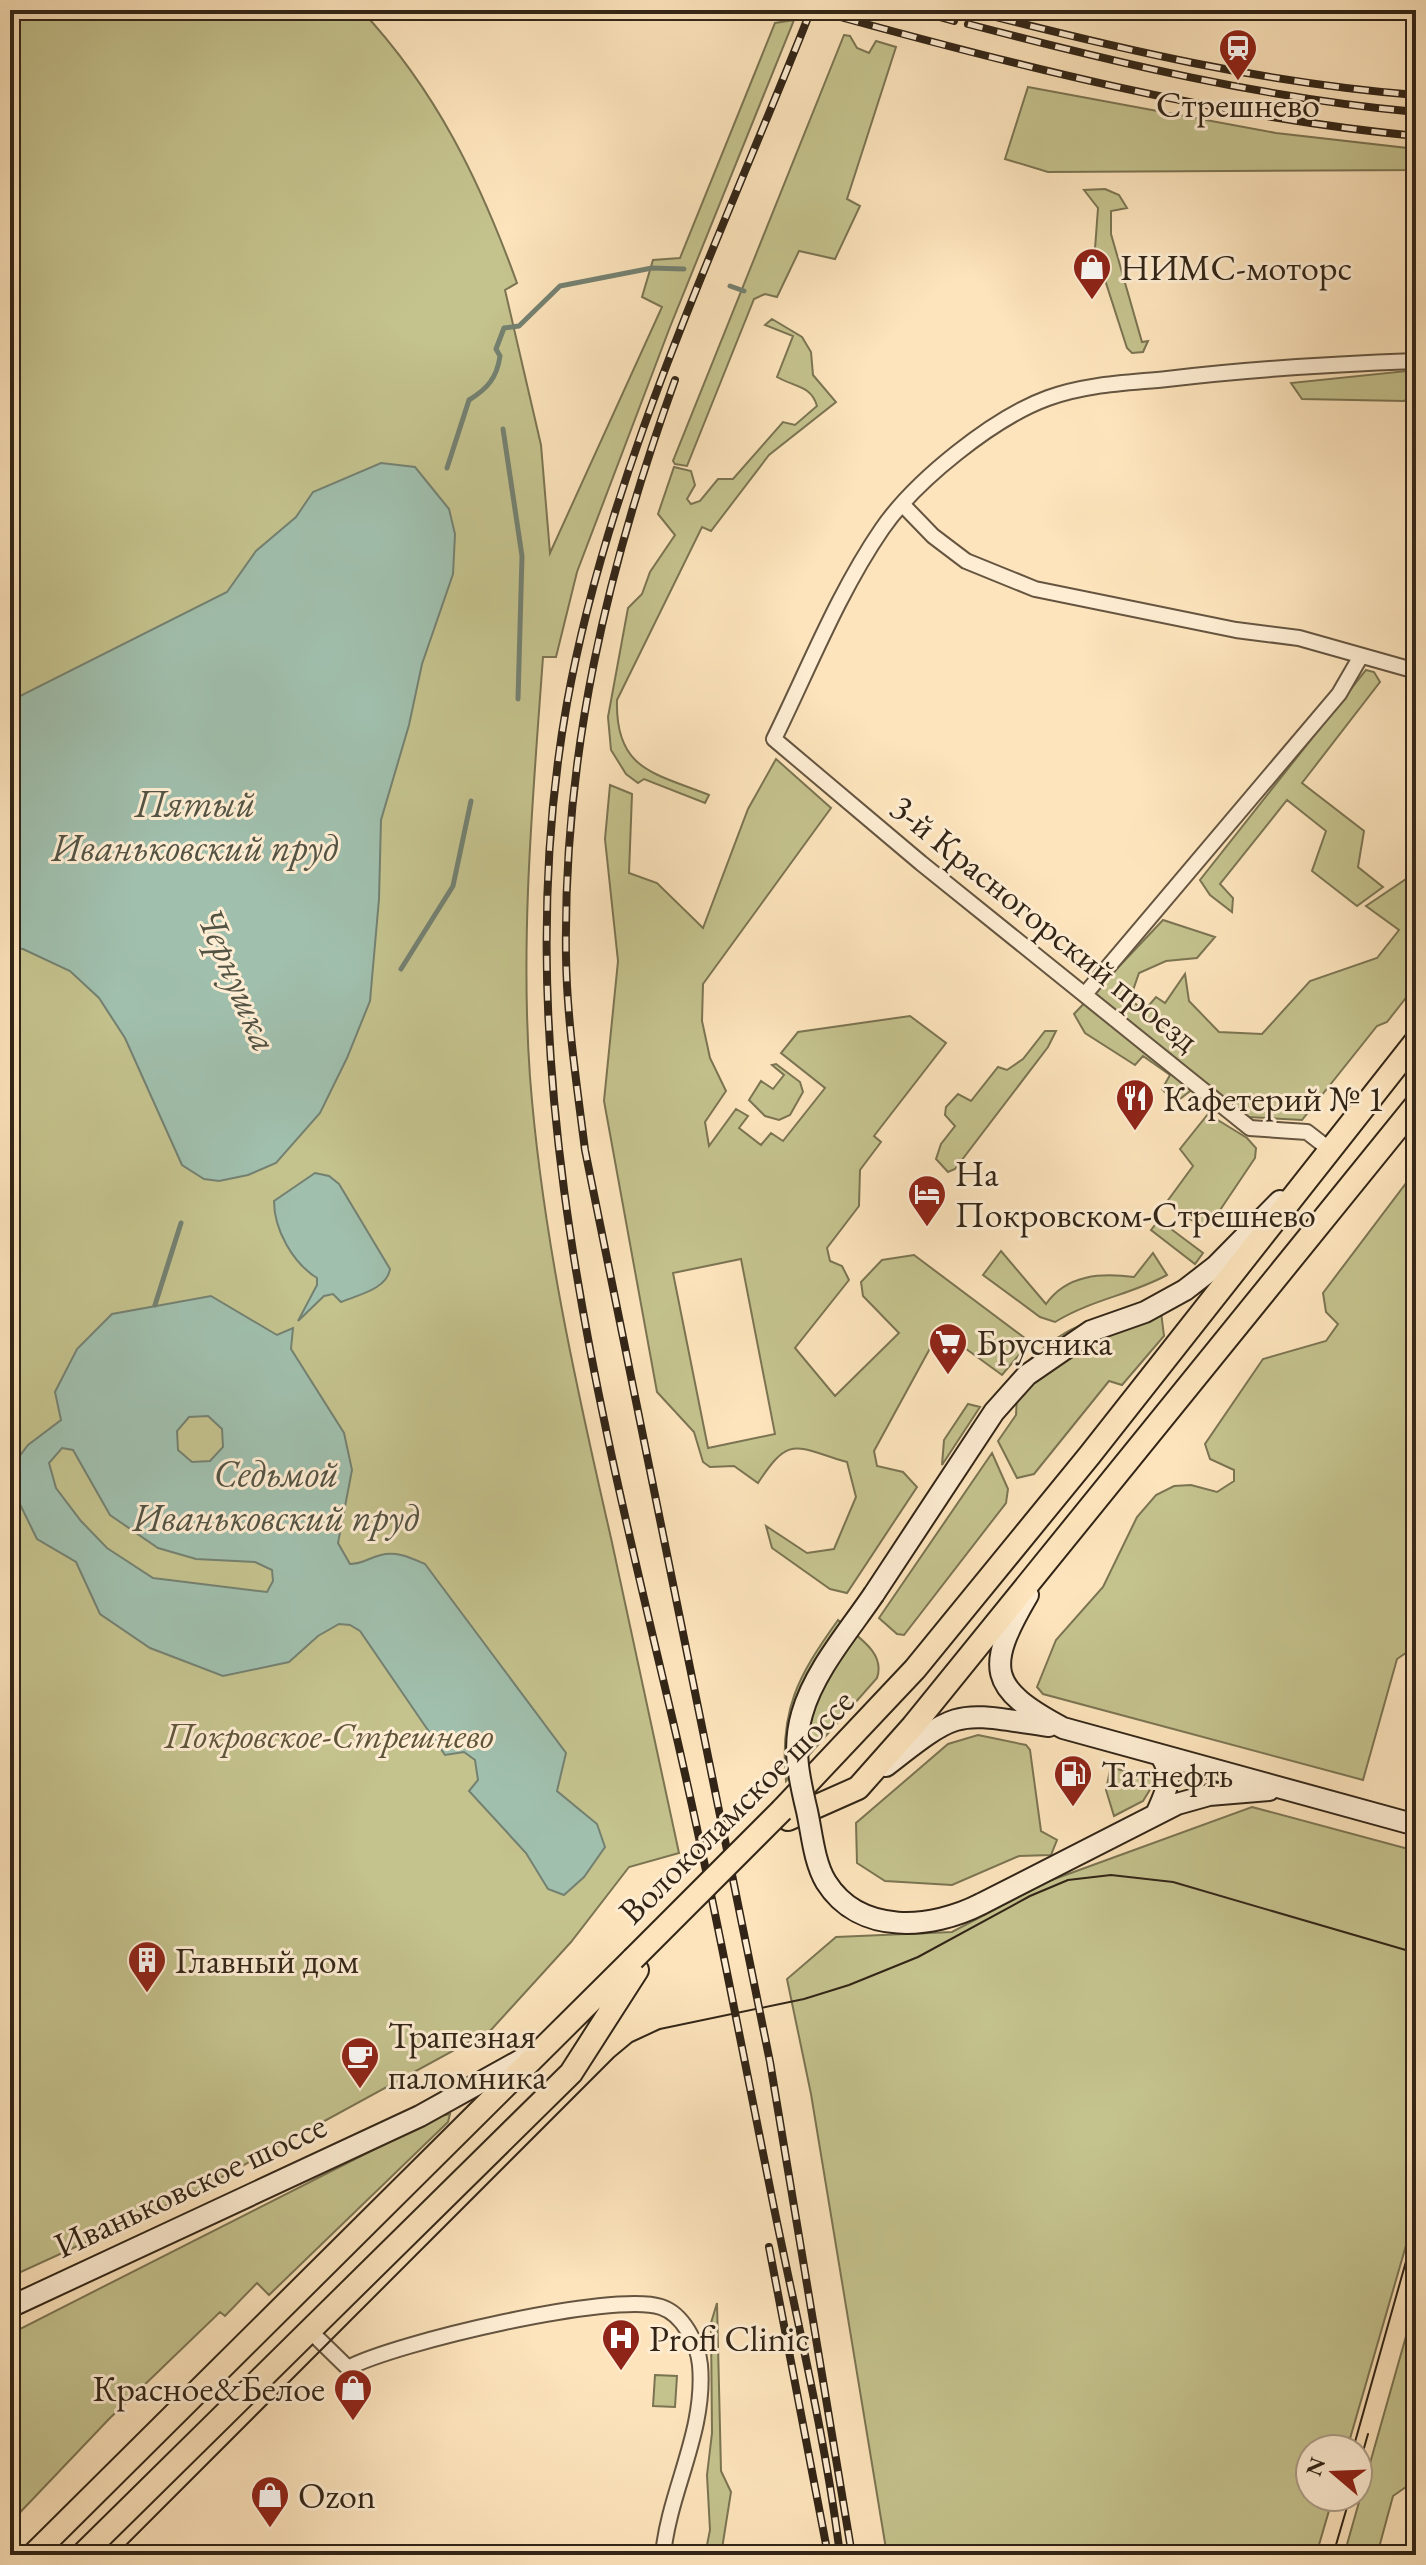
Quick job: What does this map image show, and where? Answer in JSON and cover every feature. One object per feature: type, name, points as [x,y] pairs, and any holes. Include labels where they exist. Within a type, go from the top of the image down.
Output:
[{"type":"main road","name":"Волоколамское шоссе","points":[[33,2555],[784,1815],[925,1657],[1089,1456],[1416,1041]]},
{"type":"main road","name":"Волоколамское шоссе","points":[[784,1815],[858,1788],[1045,1568],[1416,1105]]},
{"type":"main road","points":[[1285,1789],[1209,1795],[1157,1812],[981,1904],[944,1920],[898,1924],[859,1911],[840,1898],[826,1882],[819,1865],[800,1780],[797,1738],[808,1696],[828,1663],[994,1412],[1027,1375],[1091,1331],[1145,1312],[1185,1290],[1216,1266],[1326,1154]]},
{"type":"main road","points":[[1045,1568],[1013,1622],[1000,1663],[1004,1683],[1015,1700],[1063,1728]]},
{"type":"main road","points":[[858,1788],[937,1726],[957,1717],[987,1716],[1063,1728],[1416,1825]]},
{"type":"main road","points":[[1157,1812],[1168,1780],[1168,1769],[1160,1755]]},
{"type":"main road","name":"Волоколамское шоссе","points":[[82,2555],[571,2073],[635,1965]]},
{"type":"main road","name":"Иваньковское шоссе","points":[[10,2307],[420,2116],[485,2083],[565,2029]]},
{"type":"street","points":[[1416,361],[1240,370],[1071,391],[1020,411],[973,442],[903,505],[933,536],[966,561],[1023,586],[1236,630],[1299,638],[1416,671]]},
{"type":"street","name":"3-й Красногорский проезд","points":[[903,505],[866,556],[774,739],[921,863],[1250,1128],[1307,1132],[1326,1154]]},
{"type":"street","points":[[1086,993],[1339,694],[1361,656]]},
{"type":"street","points":[[308,2329],[348,2368],[403,2347],[580,2309],[623,2303],[667,2309],[683,2323],[700,2364],[697,2422],[665,2532],[663,2555]]},
{"type":"green space","name":"Покровское-Стрешнево","points":[[10,10],[361,10],[412,72],[453,138],[488,209],[517,283],[505,290],[541,445],[550,553],[662,307],[642,297],[653,260],[680,258],[775,23],[794,20],[670,327],[577,572],[556,657],[543,657],[532,814],[527,919],[527,1024],[535,1135],[543,1193],[573,1366],[679,1853],[629,1867],[571,1942],[491,2030],[189,2195],[10,2277]]},
{"type":"green space","points":[[844,35],[850,36],[857,48],[869,53],[876,41],[896,47],[847,199],[860,206],[835,259],[799,251],[777,297],[765,294],[754,299],[687,466],[675,464],[673,461]]},
{"type":"green space","points":[[1028,87],[1276,133],[1416,149],[1416,170],[1048,172],[1005,159]]},
{"type":"green space","points":[[1105,189],[1119,195],[1127,208],[1111,211],[1111,234],[1142,342],[1148,341],[1143,352],[1132,353],[1127,348],[1095,249],[1098,208],[1084,190]]},
{"type":"green space","points":[[772,319],[802,337],[811,352],[813,375],[836,402],[769,455],[711,531],[702,527],[617,700],[618,723],[631,755],[655,774],[709,795],[705,803],[644,779],[638,783],[626,774],[611,750],[608,717],[628,608],[642,594],[650,572],[675,535],[658,514],[674,467],[691,471],[695,485],[687,499],[691,504],[700,501],[718,479],[733,479],[783,422],[795,425],[817,406],[806,390],[777,377],[793,336],[765,325]]},
{"type":"green space","points":[[1416,370],[1416,395],[1404,401],[1302,399],[1291,383]]},
{"type":"green space","points":[[1366,670],[1374,672],[1380,682],[1302,783],[1364,831],[1358,867],[1383,887],[1357,906],[1312,871],[1326,831],[1287,800],[1220,884],[1233,898],[1232,912],[1210,895],[1200,880]]},
{"type":"green space","points":[[776,759],[831,808],[703,984],[702,1021],[710,1058],[726,1091],[705,1122],[709,1146],[736,1109],[748,1116],[739,1128],[761,1145],[771,1133],[783,1141],[825,1088],[781,1053],[798,1032],[910,1016],[946,1043],[874,1136],[881,1142],[860,1170],[859,1206],[827,1248],[830,1261],[842,1266],[849,1280],[795,1348],[835,1396],[899,1333],[863,1296],[861,1282],[882,1260],[914,1255],[1030,1342],[1002,1375],[940,1330],[874,1451],[877,1466],[903,1472],[917,1487],[847,1593],[830,1589],[772,1548],[766,1526],[807,1553],[834,1549],[856,1497],[847,1462],[795,1448],[778,1457],[758,1483],[734,1466],[710,1467],[703,1462],[694,1432],[657,1392],[604,1101],[618,961],[605,839],[610,785],[632,794],[629,873],[657,883],[703,928],[748,809]],"holes":[[[741,1259],[775,1434],[708,1448],[673,1273]]]},
{"type":"green space","points":[[1406,879],[1416,879],[1416,985],[1387,1022],[1377,1026],[1302,1120],[1248,1117],[1203,1081],[1175,1103],[1162,1089],[1170,1075],[1143,1056],[1135,1065],[1085,1033],[1074,1014],[1163,920],[1215,937],[1197,958],[1166,961],[1139,973],[1130,999],[1144,1011],[1156,997],[1165,1003],[1185,974],[1189,1001],[1219,1032],[1262,1034],[1310,981],[1377,958],[1399,930],[1366,906]]},
{"type":"green space","points":[[1045,1031],[1056,1031],[1048,1047],[955,1169],[948,1172],[936,1159],[941,1144],[955,1126],[945,1115],[946,1107],[958,1094],[971,1101],[998,1067],[1007,1070],[1023,1059]]},
{"type":"green space","points":[[776,1064],[800,1082],[803,1092],[790,1115],[779,1120],[765,1116],[749,1100],[761,1081],[773,1089],[784,1075],[772,1065]]},
{"type":"green space","points":[[1208,1114],[1247,1138],[1256,1148],[1255,1158],[1210,1225],[1199,1225],[1166,1203],[1193,1166],[1180,1149]]},
{"type":"green space","points":[[1416,1170],[1416,1646],[1397,1659],[1363,1780],[1043,1694],[1037,1687],[1056,1640],[1103,1587],[1137,1517],[1156,1495],[1174,1486],[1191,1485],[1217,1492],[1234,1481],[1234,1470],[1210,1459],[1205,1444],[1263,1359],[1326,1341],[1338,1324],[1326,1312],[1323,1293]]},
{"type":"green space","points":[[1159,1220],[1203,1253],[1195,1264],[1151,1230]]},
{"type":"green space","points":[[1001,1251],[1046,1304],[1054,1294],[1075,1281],[1110,1275],[1134,1277],[1153,1253],[1167,1275],[1055,1322],[1040,1317],[983,1275]]},
{"type":"green space","points":[[1137,1307],[1161,1312],[1164,1336],[1122,1385],[1109,1381],[1034,1474],[1017,1478],[998,1441],[1016,1415],[1017,1396],[1007,1383],[1037,1353],[1065,1333],[1080,1325]]},
{"type":"green space","points":[[968,1404],[980,1407],[942,1465],[944,1440]]},
{"type":"green space","points":[[992,1453],[1008,1489],[1006,1503],[904,1635],[897,1634],[879,1618]]},
{"type":"green space","points":[[838,1620],[873,1652],[879,1669],[877,1678],[786,1781],[786,1734],[794,1695],[812,1659]]},
{"type":"green space","points":[[978,1735],[1026,1745],[1030,1750],[1041,1831],[1057,1840],[1051,1855],[1019,1856],[952,1885],[885,1881],[857,1863],[856,1823],[948,1744]]},
{"type":"green space","points":[[1113,1768],[1153,1778],[1154,1783],[1143,1801],[1114,1816],[1106,1790]]},
{"type":"green space","points":[[1252,1807],[1416,1851],[1416,2211],[1352,2433],[1294,2433],[1294,2513],[1328,2513],[1316,2555],[887,2555],[811,2094],[787,1979],[836,1937],[952,1932],[1049,1881]]},
{"type":"green space","points":[[450,2114],[448,2122],[269,2295],[257,2283],[225,2316],[220,2312],[109,2419],[10,2523],[10,2334],[440,2116]]},
{"type":"green space","points":[[1416,2301],[1416,2480],[1393,2496],[1377,2555],[1344,2555],[1356,2513],[1374,2513],[1374,2449]]},
{"type":"green space","points":[[717,2303],[721,2471],[731,2492],[721,2555],[705,2555],[710,2530],[707,2475],[712,2433],[711,2323]]},
{"type":"green space","points":[[655,2375],[677,2376],[675,2407],[653,2406]]},
{"type":"water","name":"Пятый Иваньковский пруд","points":[[381,463],[415,467],[449,509],[455,534],[453,574],[422,664],[409,725],[381,820],[379,899],[370,1001],[320,1113],[276,1163],[248,1175],[219,1181],[204,1179],[182,1165],[125,1038],[99,998],[70,971],[23,949],[10,947],[10,701],[227,592],[256,551],[296,517],[313,492]]},
{"type":"water","points":[[315,1173],[329,1176],[339,1184],[390,1269],[383,1282],[371,1290],[341,1302],[333,1294],[324,1296],[298,1321],[317,1285],[317,1278],[300,1264],[286,1245],[277,1223],[274,1201]]},
{"type":"water","name":"Седьмой Иваньковский пруд","points":[[211,1296],[277,1335],[293,1328],[291,1349],[344,1433],[352,1470],[338,1543],[350,1564],[393,1554],[425,1564],[566,1753],[557,1791],[597,1824],[605,1847],[584,1877],[564,1895],[548,1889],[526,1853],[469,1791],[478,1780],[475,1760],[464,1752],[445,1755],[360,1631],[350,1625],[339,1624],[318,1636],[289,1662],[223,1676],[150,1648],[100,1614],[76,1562],[37,1539],[10,1484],[10,1469],[28,1445],[61,1420],[55,1392],[77,1349],[112,1314]],"holes":[[[208,1416],[222,1429],[223,1447],[210,1461],[192,1462],[178,1450],[177,1431],[189,1417]],[[62,1448],[73,1450],[110,1515],[158,1548],[196,1559],[255,1562],[272,1570],[273,1581],[267,1592],[153,1578],[107,1548],[56,1488],[49,1463]]]},
{"type":"waterway","points":[[447,468],[469,400],[494,377],[500,356],[496,349],[504,328],[519,326],[560,286],[652,268],[684,269]]},
{"type":"waterway","points":[[730,286],[744,291]]},
{"type":"waterway","points":[[503,429],[522,556],[518,699]]},
{"type":"waterway","points":[[401,969],[453,886],[471,801]]},
{"type":"waterway","points":[[155,1305],[181,1223]]},
{"type":"tram line","points":[[116,2555],[614,2057],[632,2042],[660,2029],[804,1999],[849,1985],[918,1957],[1030,1896],[1068,1880],[1111,1875],[1173,1882],[1416,1953]]},
{"type":"tram line","points":[[1358,2433],[1416,2226]]},
{"type":"tram line","points":[[1333,2555],[1345,2513]]},
{"type":"railway","points":[[811,10],[672,352],[611,526],[586,614],[567,703],[551,831],[547,959],[553,1087],[567,1214],[588,1341],[711,1895],[818,2419],[840,2555]]},
{"type":"railway","points":[[815,10],[1038,69],[1188,102],[1264,116],[1416,136]]},
{"type":"railway","points":[[914,10],[954,21]]},
{"type":"railway","points":[[972,11],[1192,63],[1303,82],[1416,95]]},
{"type":"railway","points":[[968,24],[1190,77],[1302,98],[1416,112]]},
{"type":"railway","points":[[675,380],[629,521],[610,592],[581,735],[567,882],[568,1005],[585,1150],[770,2062],[852,2555]]},
{"type":"railway","points":[[769,2247],[828,2555]]},
{"type":"place","name":"Стрешнево","points":[[1238,82]]},
{"type":"place","name":"НИМС-моторс","points":[[1092,301]]},
{"type":"place","name":"Кафетерий № 1","points":[[1135,1132]]},
{"type":"place","name":"На Покровском-Стрешнево","points":[[927,1228]]},
{"type":"place","name":"Брусника","points":[[948,1376]]},
{"type":"place","name":"Татнефть","points":[[1073,1808]]},
{"type":"place","name":"Главный дом","points":[[147,1994]]},
{"type":"place","name":"Трапезная паломника","points":[[360,2090]]},
{"type":"place","name":"Profi Clinic","points":[[621,2372]]},
{"type":"place","name":"Красное&Белое","points":[[353,2422]]},
{"type":"place","name":"Ozon","points":[[270,2529]]},
{"type":"water label","name":"Чернушка","points":[[238,979]]}]
